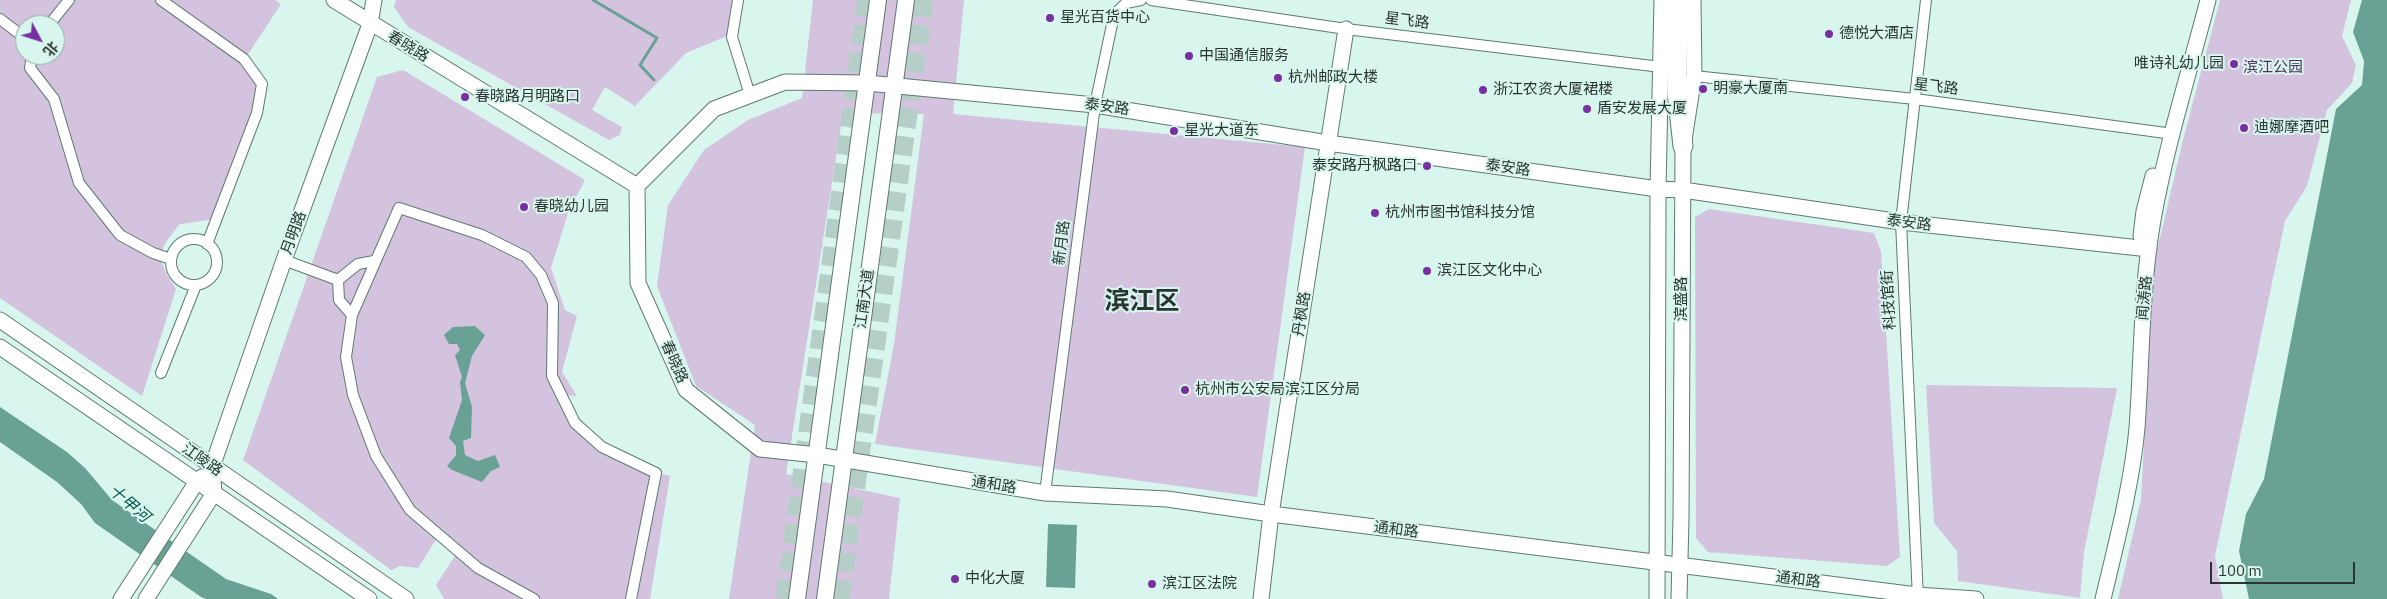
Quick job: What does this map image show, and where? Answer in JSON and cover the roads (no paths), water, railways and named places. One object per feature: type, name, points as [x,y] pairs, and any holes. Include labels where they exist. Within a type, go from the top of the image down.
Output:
[{"type":"highway","points":[[1677,0],[1677,92],[1683,146]]},
{"type":"main road","name":"江南大道","points":[[798,599],[878,0]]},
{"type":"main road","name":"江南大道","points":[[825,599],[906,0]]},
{"type":"street","points":[[57,15],[70,0]]},
{"type":"street","points":[[161,0],[244,59],[262,84],[257,113],[207,244]]},
{"type":"street","name":"春晓路","points":[[334,0],[370,24],[637,186],[638,283],[686,390],[760,450],[817,455]]},
{"type":"street","name":"月明路","points":[[214,493],[212,467],[284,260],[370,24],[374,0]]},
{"type":"street","points":[[738,0],[732,37],[750,95]]},
{"type":"street","name":"新月路","points":[[1045,493],[1095,105],[1114,16],[1126,3],[1141,0]]},
{"type":"street","name":"星飞路","points":[[1151,0],[1346,29],[1661,66]]},
{"type":"street","name":"滨盛路","points":[[1657,599],[1658,189],[1662,0]]},
{"type":"street","name":"滨盛路","points":[[1679,599],[1683,146],[1694,76],[1693,0]]},
{"type":"street","name":"科技馆街","points":[[1918,597],[1901,222],[1926,0]]},
{"type":"street","name":"闻涛路","points":[[2102,599],[2137,429],[2144,249],[2153,220],[2168,133],[2198,0]]},
{"type":"street","name":"闻涛路","points":[[2168,133],[2208,0]]},
{"type":"street","points":[[0,19],[15,30]]},
{"type":"street","name":"丹枫路","points":[[1261,599],[1271,514],[1346,29]]},
{"type":"street","points":[[30,65],[30,68],[54,100],[79,183],[120,235],[171,260]]},
{"type":"street","name":"星飞路","points":[[1694,76],[1915,99],[2168,133]]},
{"type":"street","points":[[637,186],[714,109],[785,82],[867,83]]},
{"type":"street","name":"泰安路","points":[[867,83],[1095,105],[1328,143],[1658,189],[1683,190],[1901,222],[2144,249]]},
{"type":"street","points":[[534,599],[478,568],[410,510],[376,456],[353,395],[346,356],[352,315],[374,261],[399,208],[482,235],[526,257],[541,275],[552,303],[552,376],[575,423],[602,447],[656,473],[631,599]]},
{"type":"street","points":[[188,240],[201,240],[207,244],[216,256],[214,272],[210,278],[196,285],[183,282],[178,278],[171,266],[171,260],[177,247],[188,240]]},
{"type":"street","points":[[284,260],[338,280]]},
{"type":"street","points":[[338,280],[358,264],[374,261]]},
{"type":"street","points":[[338,280],[339,300],[352,315]]},
{"type":"street","points":[[160,373],[196,285]]},
{"type":"street","name":"江陵路","points":[[0,320],[406,599]]},
{"type":"street","name":"江陵路","points":[[0,347],[196,483],[214,493],[369,599]]},
{"type":"street","name":"通和路","points":[[817,455],[843,461],[1045,493],[1167,499],[1918,597],[1976,599]]},
{"type":"street","name":"月明路","points":[[121,599],[196,483],[212,467]]},
{"type":"street","points":[[146,599],[214,493]]},
{"type":"waterway","points":[[593,0],[657,38],[640,65],[654,80]]},
{"type":"tunnel","points":[[785,599],[867,0]]},
{"type":"tunnel","points":[[840,599],[924,0]]},
{"type":"place","name":"星光百货中心","points":[[1050,18]]},
{"type":"place","name":"德悦大酒店","points":[[1829,34]]},
{"type":"place","name":"中国通信服务","points":[[1189,56]]},
{"type":"place","name":"唯诗礼幼儿园","points":[[2234,64]]},
{"type":"place","name":"杭州邮政大楼","points":[[1278,78]]},
{"type":"place","name":"明豪大厦南","points":[[1703,89]]},
{"type":"place","name":"浙江农资大厦裙楼","points":[[1483,90]]},
{"type":"place","name":"春晓路月明路口","points":[[465,97]]},
{"type":"place","name":"盾安发展大厦","points":[[1587,109]]},
{"type":"place","name":"迪娜摩酒吧","points":[[2244,128]]},
{"type":"place","name":"星光大道东","points":[[1174,131]]},
{"type":"place","name":"泰安路丹枫路口","points":[[1427,166]]},
{"type":"place","name":"春晓幼儿园","points":[[524,207]]},
{"type":"place","name":"杭州市图书馆科技分馆","points":[[1375,213]]},
{"type":"place","name":"滨江区文化中心","points":[[1427,271]]},
{"type":"place","name":"杭州市公安局滨江区分局","points":[[1185,390]]},
{"type":"place","name":"中化大厦","points":[[955,579]]},
{"type":"place","name":"滨江区法院","points":[[1152,584]]},
{"type":"district","name":"滨江区","points":[[1142,302]]},
{"type":"park label","name":"滨江公园","points":[[2273,68]]},
{"type":"water label","name":"十甲河","points":[[129,504]]}]
